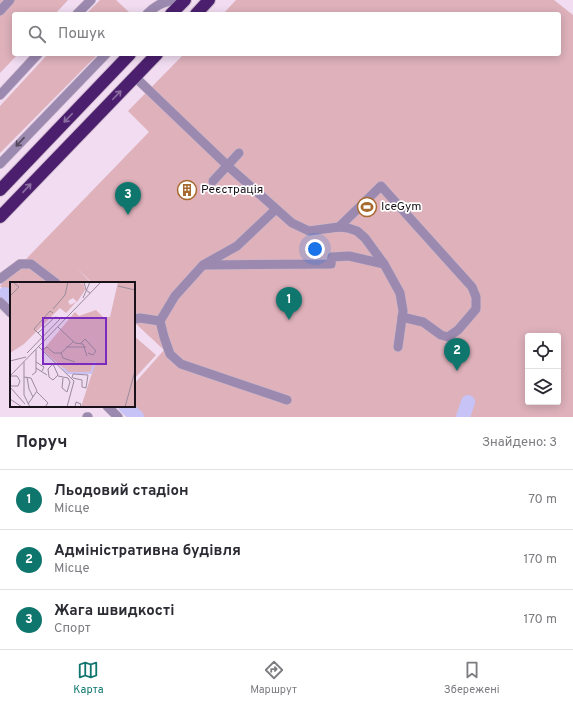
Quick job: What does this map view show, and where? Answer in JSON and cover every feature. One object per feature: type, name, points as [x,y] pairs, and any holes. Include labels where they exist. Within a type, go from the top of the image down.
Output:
[{"type":"highway","points":[[173,12],[185,0]]},
{"type":"highway","points":[[198,12],[209,0]]},
{"type":"highway","points":[[1,186],[128,56]]},
{"type":"highway","points":[[0,217],[155,56]]},
{"type":"street","points":[[0,10],[10,0]]},
{"type":"street","points":[[79,12],[91,0]]},
{"type":"street","points":[[149,12],[163,1],[174,0]]},
{"type":"street","points":[[0,95],[36,56]]},
{"type":"street","points":[[0,164],[104,56]]},
{"type":"street","points":[[135,77],[292,223],[309,231],[339,227],[348,228],[357,231],[364,238],[384,264],[400,293],[403,312],[398,347]]},
{"type":"street","points":[[214,181],[239,153]]},
{"type":"street","points":[[339,227],[381,186],[472,287],[476,297],[476,309],[458,330],[448,337],[441,335],[423,322],[402,317]]},
{"type":"street","points":[[276,209],[236,246],[203,265],[175,296],[160,321],[170,354],[181,364],[287,400]]},
{"type":"street","points":[[203,265],[331,264],[332,257],[349,256],[384,264]]},
{"type":"street","points":[[0,279],[20,264],[32,264],[55,282]]},
{"type":"street","points":[[0,302],[10,312]]},
{"type":"street","points":[[135,319],[140,318],[160,321]]},
{"type":"street","points":[[108,407],[116,416]]},
{"type":"shaded area","points":[[0,0],[68,0],[57,12],[12,12],[12,56],[16,56],[0,73]]},
{"type":"shaded area","points":[[100,0],[116,0],[129,12],[88,12]]},
{"type":"shaded area","points":[[236,0],[554,0],[573,15],[573,417],[141,417],[130,407],[135,407],[135,383],[164,350],[135,323],[135,282],[91,282],[76,267],[90,282],[10,282],[10,295],[0,286],[149,132],[128,111],[182,56],[561,56],[561,12],[225,12]]},
{"type":"shaded area","points":[[46,56],[96,56],[0,153],[0,106]]},
{"type":"shaded area","points":[[135,337],[156,355],[135,378]]},
{"type":"waterway","points":[[5,294],[10,298]]},
{"type":"waterway","points":[[463,417],[468,402]]},
{"type":"waterway","points":[[126,407],[137,417]]},
{"type":"place","name":"Реєстрація","points":[[187,190]]},
{"type":"place","name":"IceGym","points":[[367,207]]},
{"type":"place","name":"Жага швидкості","points":[[128,215]]},
{"type":"place","name":"Льодовий стадіон","points":[[289,320]]},
{"type":"place","name":"Адміністративна будівля","points":[[457,371]]}]
